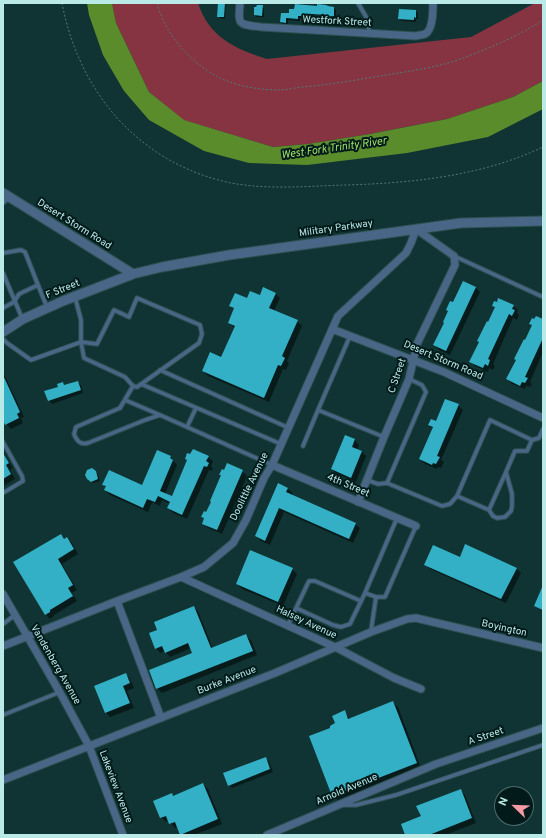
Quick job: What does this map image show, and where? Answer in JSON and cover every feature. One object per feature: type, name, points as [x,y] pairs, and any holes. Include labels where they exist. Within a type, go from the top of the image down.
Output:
[{"type":"street","name":"Westfork Street","points":[[240,3],[239,20],[248,26],[416,36],[425,34],[428,30],[432,21],[433,3]]},
{"type":"street","name":"Desert Storm Road","points":[[5,198],[133,274]]},
{"type":"street","name":"Military Parkway","points":[[133,274],[162,267],[229,255],[461,223],[543,221]]},
{"type":"street","points":[[416,229],[454,256]]},
{"type":"street","name":"Doolittle Avenue","points":[[4,643],[27,636],[204,567],[233,543],[246,520],[264,478],[272,465],[338,316],[406,253],[416,229]]},
{"type":"street","name":"C Street","points":[[358,502],[384,437],[410,379],[417,344],[455,265],[454,256]]},
{"type":"street","name":"F Street","points":[[3,332],[23,319],[47,308],[133,274]]},
{"type":"street","name":"Desert Storm Road","points":[[332,329],[414,360],[543,418]]},
{"type":"street","name":"4th Street","points":[[272,465],[416,526]]},
{"type":"street","name":"Halsey Avenue","points":[[181,577],[288,625],[337,648],[394,678],[421,689]]},
{"type":"street","name":"Vandenberg Avenue","points":[[3,594],[60,692],[89,746]]},
{"type":"street","points":[[117,601],[161,718]]},
{"type":"street","name":"Burke Avenue","points":[[3,780],[337,648],[371,632],[412,618],[460,630]]},
{"type":"street","name":"Boyington","points":[[460,630],[543,648]]},
{"type":"street","name":"A Street","points":[[436,764],[543,728]]},
{"type":"street","name":"Lakeview Avenue","points":[[89,746],[123,835]]},
{"type":"street","name":"Arnold Avenue","points":[[267,835],[436,764]]},
{"type":"lane","points":[[358,3],[368,20],[369,33]]},
{"type":"lane","points":[[3,253],[21,250],[25,252],[47,308]]},
{"type":"lane","points":[[454,256],[543,297]]},
{"type":"lane","points":[[3,273],[14,302],[23,319]]},
{"type":"lane","points":[[3,308],[14,302],[19,294],[38,285]]},
{"type":"lane","points":[[76,297],[81,320],[81,342],[84,358],[125,377],[133,386]]},
{"type":"lane","points":[[3,339],[32,360],[81,342],[98,344],[114,310],[129,317],[137,298],[200,325],[202,334],[199,343],[141,384],[136,387],[133,386]]},
{"type":"lane","points":[[303,446],[350,336]]},
{"type":"lane","points":[[160,370],[289,428]]},
{"type":"lane","points":[[387,483],[426,392],[422,385],[410,379]]},
{"type":"lane","points":[[141,384],[281,444]]},
{"type":"lane","points":[[133,386],[120,408],[74,429],[74,434],[79,443],[83,445],[88,444],[160,415]]},
{"type":"lane","points":[[125,400],[272,465]]},
{"type":"lane","points":[[187,427],[196,408]]},
{"type":"lane","points":[[318,410],[384,437]]},
{"type":"lane","points":[[367,480],[378,484],[387,483],[442,506],[450,504],[457,496],[490,420],[532,440]]},
{"type":"lane","points":[[489,510],[515,452],[526,451],[532,440],[538,438],[543,429]]},
{"type":"lane","points":[[3,442],[18,468],[23,481],[3,493]]},
{"type":"lane","points":[[457,496],[489,510],[490,513],[497,518],[505,517],[511,511],[512,494],[506,472]]},
{"type":"lane","points":[[296,608],[333,625],[341,627],[350,624],[397,518]]},
{"type":"lane","points":[[365,593],[376,597],[384,597],[416,526]]},
{"type":"lane","points":[[288,625],[308,581],[315,581],[361,601]]},
{"type":"lane","points":[[371,632],[376,597]]},
{"type":"lane","points":[[3,624],[15,615]]},
{"type":"lane","points":[[3,715],[60,692]]},
{"type":"lane","points":[[337,805],[356,805],[396,795],[543,745]]},
{"type":"path","points":[[62,3],[68,28],[80,59],[90,81],[101,100],[111,113],[141,141],[184,168],[207,177],[232,183],[261,187],[384,184],[422,180],[469,172],[504,163],[543,147]]},
{"type":"path","points":[[157,3],[160,17],[170,32],[196,63],[210,73],[227,81],[254,87],[278,90],[424,68],[456,60],[499,43],[531,28],[543,20]]},
{"type":"shaded area","points":[[112,3],[198,3],[209,25],[216,33],[234,46],[267,59],[471,37],[535,3],[543,3],[543,81],[513,97],[447,119],[308,144],[273,147],[183,120],[149,92],[116,23]]},
{"type":"water","name":"West Fork Trinity River","points":[[87,3],[112,3],[116,23],[149,92],[184,120],[273,147],[308,144],[447,119],[513,97],[543,81],[543,109],[488,137],[407,153],[307,165],[249,163],[204,151],[149,120],[124,91],[103,55],[89,15]]},
{"type":"building","points":[[218,3],[225,3],[224,17],[217,17]]},
{"type":"building","points":[[295,4],[317,6],[317,4],[334,7],[334,16],[325,17],[325,15],[312,14],[312,16],[298,16],[298,19],[286,18],[286,23],[280,22],[281,13],[289,13],[289,9],[294,9]]},
{"type":"building","points":[[257,5],[263,5],[262,16],[254,15],[254,7]]},
{"type":"building","points":[[399,9],[416,10],[416,18],[414,17],[414,20],[398,19]]},
{"type":"building","points":[[463,281],[476,287],[446,351],[433,345],[444,323],[443,322],[448,311],[446,310],[450,301],[453,302]]},
{"type":"building","points":[[263,287],[276,293],[269,308],[298,320],[282,356],[285,358],[281,366],[278,365],[264,398],[202,371],[210,352],[221,357],[235,326],[228,323],[234,308],[229,306],[235,293],[247,298],[250,291],[260,295]]},
{"type":"building","points":[[498,298],[514,305],[512,309],[515,310],[512,316],[509,314],[488,359],[490,360],[488,366],[485,364],[483,368],[469,362],[479,342],[477,341],[495,307],[492,306],[494,301],[497,302]]},
{"type":"building","points":[[536,316],[543,319],[543,338],[525,377],[528,378],[525,383],[522,382],[520,386],[506,379],[516,360],[514,359],[532,325],[529,324],[532,318],[534,319]]},
{"type":"building","points":[[3,375],[20,412],[17,414],[19,418],[5,425],[3,420]]},
{"type":"building","points":[[78,381],[81,390],[48,401],[44,391],[58,387],[57,384],[63,382],[64,385]]},
{"type":"building","points":[[445,399],[459,404],[437,456],[440,457],[436,464],[433,463],[432,465],[419,459],[433,427],[428,425],[431,419],[436,421]]},
{"type":"building","points":[[345,435],[355,439],[352,447],[362,451],[351,478],[331,469]]},
{"type":"building","points":[[193,449],[209,456],[206,461],[209,463],[207,467],[204,466],[182,515],[167,508],[170,502],[158,496],[155,502],[147,499],[143,508],[104,490],[106,486],[102,485],[109,470],[142,485],[157,450],[171,456],[170,458],[173,460],[160,491],[172,496],[187,460],[185,459],[187,453],[190,454]]},
{"type":"building","points":[[3,453],[9,463],[6,465],[11,474],[3,479]]},
{"type":"building","points":[[227,463],[243,470],[217,530],[202,524],[204,518],[201,517],[204,511],[206,512],[211,502],[210,501],[221,475],[219,475],[222,469],[224,470]]},
{"type":"building","points":[[92,468],[96,471],[98,479],[91,482],[85,475],[87,470]]},
{"type":"building","points":[[278,483],[288,488],[286,492],[356,523],[349,539],[279,508],[265,541],[255,536]]},
{"type":"building","points":[[61,534],[64,539],[67,537],[74,549],[58,559],[73,585],[68,588],[73,596],[50,610],[50,612],[45,615],[13,562]]},
{"type":"building","points":[[465,544],[517,568],[501,599],[424,565],[433,545],[460,557]]},
{"type":"building","points":[[250,550],[293,568],[278,602],[236,584]]},
{"type":"building","points":[[543,585],[543,610],[534,606]]},
{"type":"building","points":[[194,606],[211,648],[246,634],[253,651],[156,689],[149,670],[192,653],[188,643],[165,653],[162,646],[155,649],[149,633],[157,630],[154,622]]},
{"type":"building","points":[[126,673],[130,683],[123,686],[130,703],[105,713],[94,686]]},
{"type":"building","points":[[393,701],[417,763],[332,796],[309,736],[330,728],[330,726],[335,723],[332,716],[345,710],[348,719]]},
{"type":"building","points":[[266,757],[270,769],[228,786],[223,773]]},
{"type":"building","points":[[203,783],[218,819],[180,835],[175,822],[169,824],[166,816],[160,818],[153,801],[172,793],[173,796]]},
{"type":"building","points":[[461,789],[472,818],[429,835],[405,835],[401,824],[421,816],[416,806]]}]
